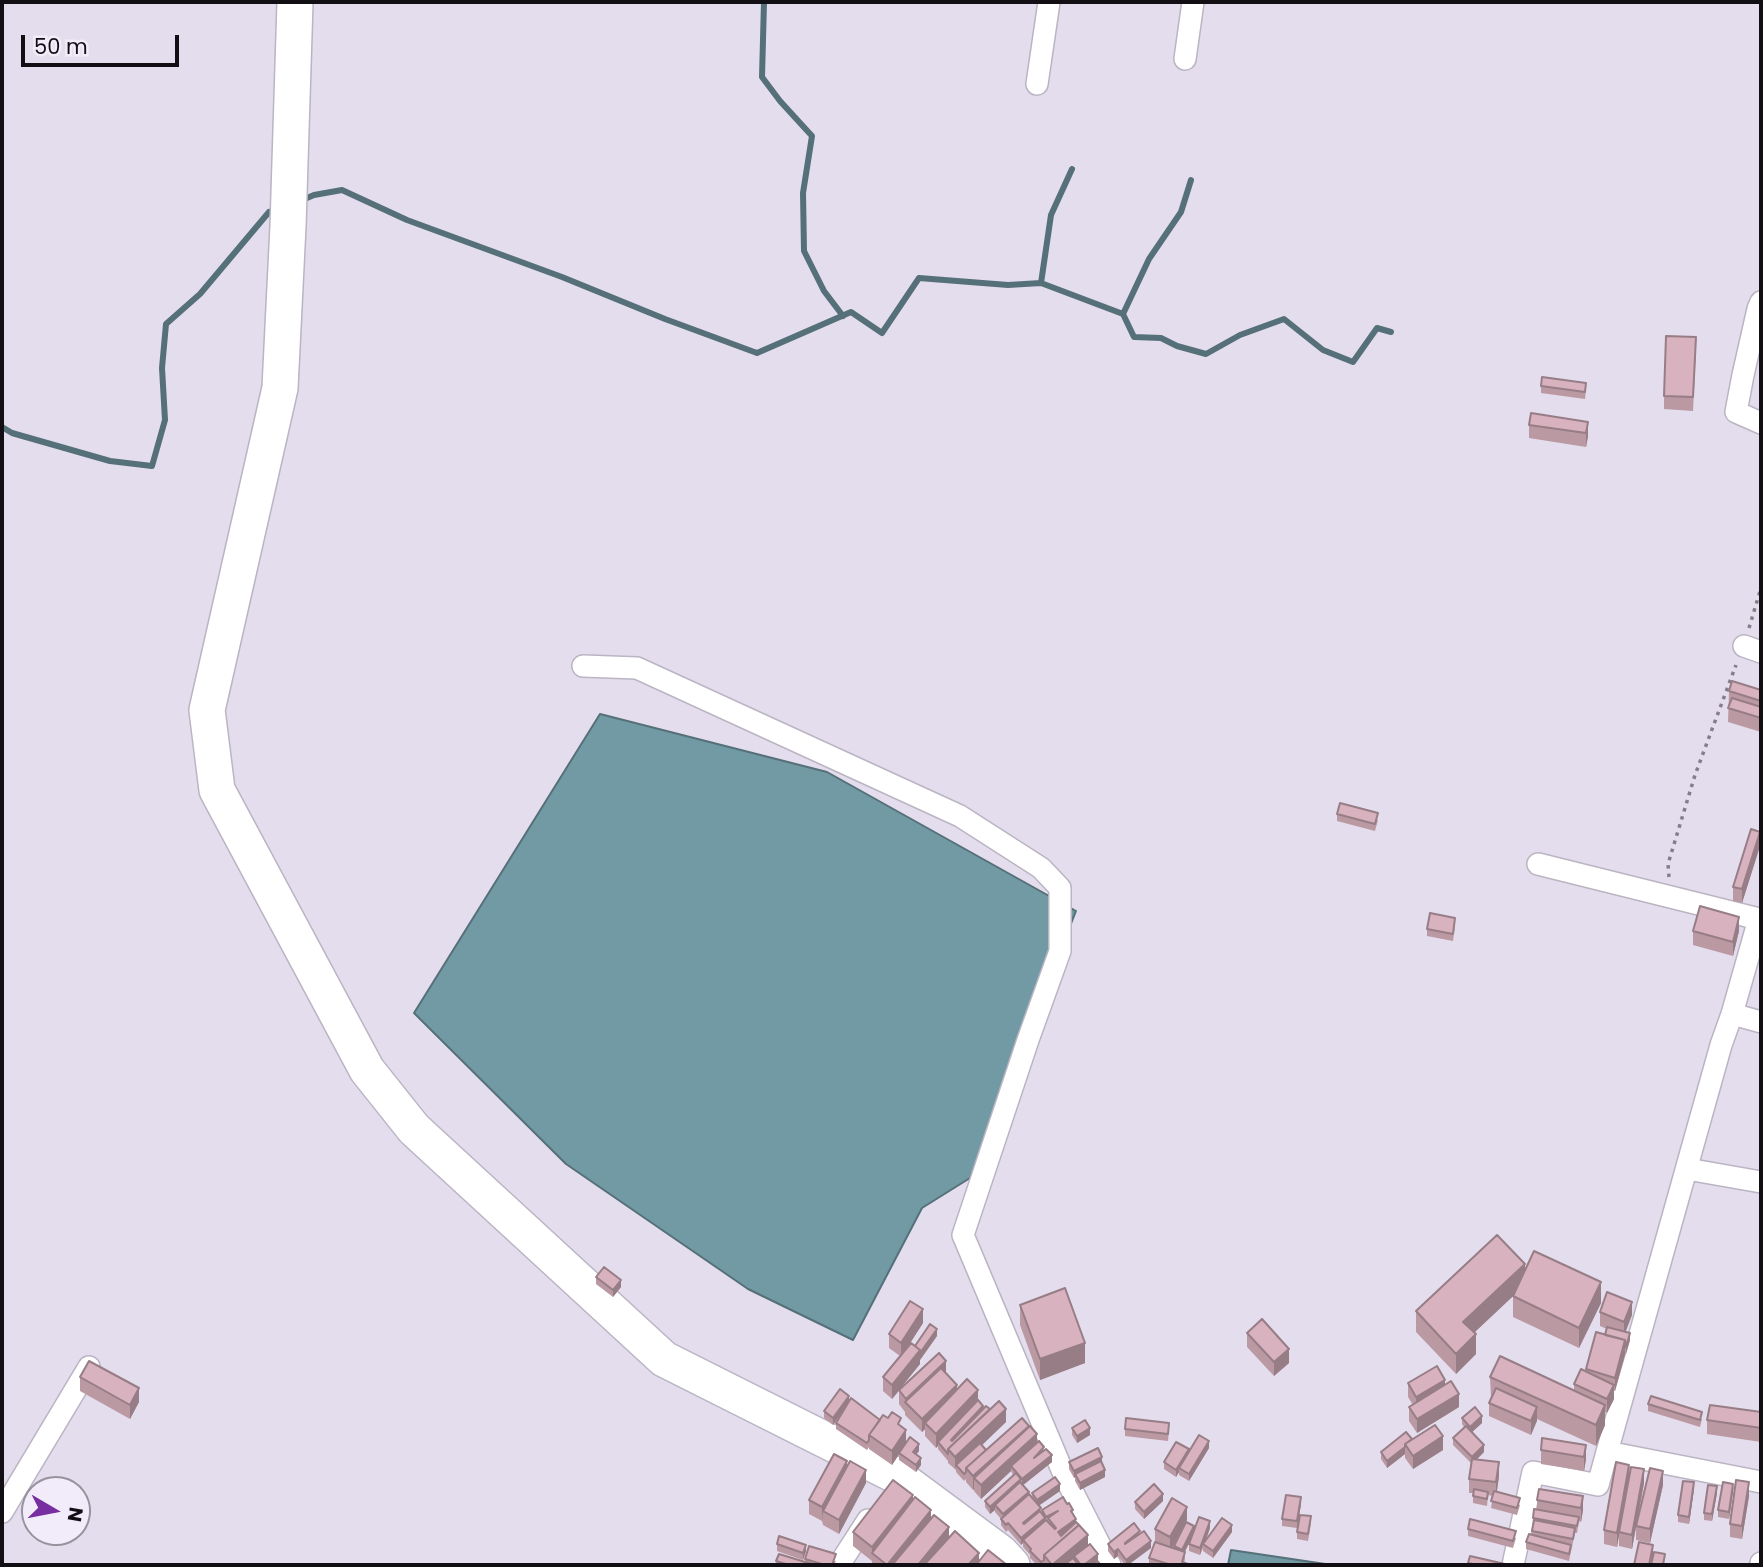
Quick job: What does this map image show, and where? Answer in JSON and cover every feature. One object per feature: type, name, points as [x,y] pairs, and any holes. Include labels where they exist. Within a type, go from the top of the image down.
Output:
[{"type":"main road","points":[[295,2],[280,388],[207,709],[216,790],[367,1070],[414,1129],[664,1359],[897,1476],[1001,1553],[1012,1565]]},
{"type":"street","points":[[1037,84],[1049,2]]},
{"type":"street","points":[[1185,59],[1193,2]]},
{"type":"street","points":[[1761,302],[1736,412],[1761,424]]},
{"type":"street","points":[[583,666],[636,668],[960,816],[1041,868],[1060,888],[1060,951],[963,1235],[1065,1477],[1110,1565]]},
{"type":"street","points":[[1513,1565],[1533,1472],[1598,1485],[1759,919],[1538,864]]},
{"type":"street","points":[[1732,1014],[1761,1022]]},
{"type":"street","points":[[1687,1169],[1761,1182]]},
{"type":"street","points":[[2,1512],[89,1367]]},
{"type":"street","points":[[1607,1452],[1761,1482]]},
{"type":"street","points":[[839,1565],[897,1476]]},
{"type":"path","points":[[1671,897],[1668,864],[1695,775],[1752,649],[1761,588]]},
{"type":"water","points":[[600,714],[827,772],[1076,911],[970,1178],[922,1208],[853,1340],[748,1289],[566,1164],[414,1013]]},
{"type":"water","points":[[1231,1550],[1332,1565],[1228,1565]]},
{"type":"building","points":[[1666,336],[1696,337],[1693,397],[1664,396]]},
{"type":"building","points":[[1542,377],[1586,383],[1585,392],[1541,386]]},
{"type":"building","points":[[1531,413],[1588,422],[1586,433],[1529,425]]},
{"type":"building","points":[[1732,681],[1761,690],[1761,701],[1729,691]]},
{"type":"building","points":[[1732,698],[1761,707],[1761,718],[1728,708]]},
{"type":"building","points":[[1340,803],[1378,813],[1375,824],[1337,814]]},
{"type":"building","points":[[1751,829],[1760,832],[1742,889],[1733,887]]},
{"type":"building","points":[[1700,906],[1739,917],[1733,942],[1693,931]]},
{"type":"building","points":[[1430,913],[1455,918],[1453,934],[1427,929]]},
{"type":"building","points":[[1497,1235],[1525,1264],[1463,1322],[1476,1334],[1456,1354],[1416,1311]]},
{"type":"building","points":[[1534,1251],[1601,1282],[1579,1328],[1513,1296]]},
{"type":"building","points":[[604,1267],[621,1280],[613,1290],[596,1277]]},
{"type":"building","points":[[1065,1288],[1085,1343],[1040,1359],[1020,1305]]},
{"type":"building","points":[[1607,1292],[1632,1302],[1624,1322],[1600,1312]]},
{"type":"building","points":[[910,1301],[923,1309],[901,1343],[889,1334]]},
{"type":"building","points":[[1262,1319],[1289,1349],[1274,1362],[1247,1333]]},
{"type":"building","points":[[930,1324],[937,1329],[920,1353],[915,1346]]},
{"type":"building","points":[[1607,1327],[1630,1333],[1626,1347],[1625,1340],[1605,1335]]},
{"type":"building","points":[[1596,1332],[1625,1340],[1615,1378],[1586,1369]]},
{"type":"building","points":[[911,1343],[920,1350],[892,1385],[883,1377]]},
{"type":"building","points":[[939,1353],[946,1361],[906,1399],[899,1390]]},
{"type":"building","points":[[1500,1356],[1605,1405],[1596,1425],[1490,1377]]},
{"type":"building","points":[[89,1361],[139,1388],[130,1405],[80,1377]]},
{"type":"building","points":[[1437,1366],[1445,1380],[1416,1397],[1408,1383]]},
{"type":"building","points":[[941,1368],[957,1385],[922,1419],[905,1402]]},
{"type":"building","points":[[1581,1369],[1614,1385],[1607,1399],[1574,1384]]},
{"type":"building","points":[[967,1379],[978,1390],[936,1434],[925,1423]]},
{"type":"building","points":[[1451,1381],[1459,1394],[1417,1419],[1409,1407]]},
{"type":"building","points":[[1496,1388],[1537,1407],[1531,1421],[1489,1403]]},
{"type":"building","points":[[840,1389],[849,1396],[833,1418],[824,1411]]},
{"type":"building","points":[[1651,1396],[1702,1412],[1700,1420],[1648,1404]]},
{"type":"building","points":[[851,1398],[880,1420],[869,1435],[867,1443],[836,1423]]},
{"type":"building","points":[[978,1400],[983,1406],[952,1441],[986,1406],[990,1409],[948,1449],[948,1454],[938,1442]]},
{"type":"building","points":[[999,1401],[1006,1409],[955,1457],[948,1449]]},
{"type":"building","points":[[1710,1405],[1761,1412],[1761,1428],[1707,1420]]},
{"type":"building","points":[[1475,1407],[1482,1416],[1470,1427],[1462,1418]]},
{"type":"building","points":[[892,1412],[901,1418],[898,1424],[906,1430],[892,1451],[869,1435],[883,1415],[888,1418]]},
{"type":"building","points":[[1022,1418],[1029,1426],[973,1476],[966,1468]]},
{"type":"building","points":[[1126,1418],[1169,1423],[1168,1434],[1125,1429]]},
{"type":"building","points":[[1085,1420],[1090,1428],[1077,1436],[1072,1428]]},
{"type":"building","points":[[1435,1425],[1443,1436],[1413,1456],[1405,1444]]},
{"type":"building","points":[[1030,1426],[1037,1434],[981,1485],[974,1478]]},
{"type":"building","points":[[1466,1426],[1484,1445],[1472,1457],[1453,1438]]},
{"type":"building","points":[[1406,1432],[1412,1439],[1387,1461],[1381,1452]]},
{"type":"building","points":[[1199,1435],[1209,1441],[1189,1474],[1179,1468]]},
{"type":"building","points":[[910,1437],[919,1444],[913,1452],[921,1458],[916,1465],[899,1453]]},
{"type":"building","points":[[1542,1438],[1586,1445],[1584,1457],[1541,1450]]},
{"type":"building","points":[[1039,1441],[1044,1447],[1034,1458],[1046,1449],[1052,1455],[1022,1479],[1011,1466]]},
{"type":"building","points":[[1176,1442],[1189,1449],[1176,1470],[1164,1462]]},
{"type":"building","points":[[980,1443],[986,1450],[966,1468],[964,1474],[956,1465]]},
{"type":"building","points":[[1098,1448],[1102,1457],[1074,1471],[1069,1462]]},
{"type":"building","points":[[834,1454],[847,1461],[822,1507],[809,1500]]},
{"type":"building","points":[[1472,1459],[1499,1462],[1496,1482],[1469,1479]]},
{"type":"building","points":[[850,1461],[866,1470],[839,1520],[823,1511]]},
{"type":"building","points":[[1101,1461],[1105,1470],[1080,1483],[1075,1474]]},
{"type":"building","points":[[1616,1462],[1629,1465],[1617,1533],[1604,1530]]},
{"type":"building","points":[[1631,1467],[1644,1469],[1632,1535],[1619,1532]]},
{"type":"building","points":[[1650,1468],[1663,1471],[1650,1529],[1636,1526]]},
{"type":"building","points":[[1016,1473],[1021,1479],[990,1507],[985,1501]]},
{"type":"building","points":[[1055,1477],[1060,1484],[1037,1500],[1032,1493]]},
{"type":"building","points":[[893,1480],[913,1495],[872,1547],[853,1532]]},
{"type":"building","points":[[1736,1480],[1749,1482],[1742,1526],[1730,1524]]},
{"type":"building","points":[[1683,1481],[1694,1482],[1689,1517],[1678,1515]]},
{"type":"building","points":[[1020,1482],[1029,1492],[1003,1514],[995,1505]]},
{"type":"building","points":[[1723,1482],[1733,1484],[1729,1512],[1718,1510]]},
{"type":"building","points":[[1154,1484],[1163,1494],[1144,1512],[1135,1502]]},
{"type":"building","points":[[1708,1485],[1717,1486],[1712,1514],[1704,1513]]},
{"type":"building","points":[[1474,1489],[1488,1492],[1487,1499],[1473,1496]]},
{"type":"building","points":[[1539,1489],[1583,1496],[1581,1508],[1537,1500]]},
{"type":"building","points":[[1494,1491],[1520,1498],[1517,1508],[1491,1501]]},
{"type":"building","points":[[1029,1494],[1041,1508],[1023,1523],[1040,1511],[1045,1518],[1021,1538],[1001,1519]]},
{"type":"building","points":[[1286,1495],[1301,1497],[1297,1521],[1282,1519]]},
{"type":"building","points":[[915,1497],[931,1510],[887,1565],[872,1553]]},
{"type":"building","points":[[1063,1497],[1067,1504],[1069,1503],[1076,1519],[1058,1532],[1061,1536],[1076,1522],[1079,1525],[1044,1555],[1041,1562],[1023,1540],[1046,1520],[1056,1528],[1048,1518],[1058,1511],[1046,1517],[1042,1510]]},
{"type":"building","points":[[1172,1498],[1187,1507],[1170,1537],[1155,1529]]},
{"type":"building","points":[[1534,1509],[1579,1517],[1577,1526],[1533,1518]]},
{"type":"building","points":[[934,1515],[949,1527],[918,1565],[892,1565]]},
{"type":"building","points":[[1300,1515],[1311,1516],[1308,1534],[1297,1532]]},
{"type":"building","points":[[1199,1517],[1210,1521],[1200,1548],[1189,1544]]},
{"type":"building","points":[[1222,1518],[1232,1525],[1213,1551],[1203,1544]]},
{"type":"building","points":[[1470,1519],[1516,1531],[1513,1541],[1468,1529]]},
{"type":"building","points":[[1534,1520],[1575,1528],[1573,1539],[1532,1531]]},
{"type":"building","points":[[1186,1522],[1194,1526],[1182,1550],[1174,1546]]},
{"type":"building","points":[[1134,1523],[1140,1531],[1125,1544],[1144,1531],[1151,1541],[1126,1560],[1118,1549],[1114,1552],[1108,1544]]},
{"type":"building","points":[[1079,1525],[1088,1535],[1052,1565],[1044,1555]]},
{"type":"building","points":[[955,1531],[979,1553],[968,1565],[924,1565]]},
{"type":"building","points":[[1529,1534],[1571,1545],[1569,1554],[1526,1542]]},
{"type":"building","points":[[779,1536],[806,1545],[803,1553],[777,1544]]},
{"type":"building","points":[[1155,1542],[1185,1552],[1182,1562],[1191,1565],[1171,1565],[1149,1558]]},
{"type":"building","points":[[1639,1542],[1653,1545],[1649,1565],[1634,1565]]},
{"type":"building","points":[[1090,1544],[1098,1554],[1081,1565],[1074,1556]]},
{"type":"building","points":[[809,1546],[836,1554],[832,1565],[805,1559]]},
{"type":"building","points":[[988,1550],[1007,1565],[976,1565]]},
{"type":"building","points":[[1654,1552],[1665,1554],[1663,1565],[1651,1565]]},
{"type":"building","points":[[779,1554],[815,1565],[789,1565],[776,1561]]},
{"type":"building","points":[[1470,1556],[1505,1564],[1468,1563]]},
{"type":"building","points":[[1073,1558],[1079,1565],[1064,1565]]},
{"type":"waterway","points":[[764,2],[762,77],[812,136],[803,193],[804,251],[824,291],[843,316]]},
{"type":"waterway","points":[[1041,283],[1051,215],[1072,169]]},
{"type":"waterway","points":[[1123,314],[1149,259],[1181,212],[1191,180]]},
{"type":"waterway","points":[[300,201],[314,195],[342,190],[407,220],[757,353],[851,312],[882,333],[919,278],[1008,285],[1041,283],[1123,314],[1134,337],[1161,338],[1177,346],[1206,354],[1240,335],[1284,319],[1323,350],[1353,362],[1377,328],[1391,332]]},
{"type":"waterway","points":[[2,427],[12,433],[110,461],[152,466],[165,420],[162,368],[166,324],[200,294],[269,212],[276,210]]}]
